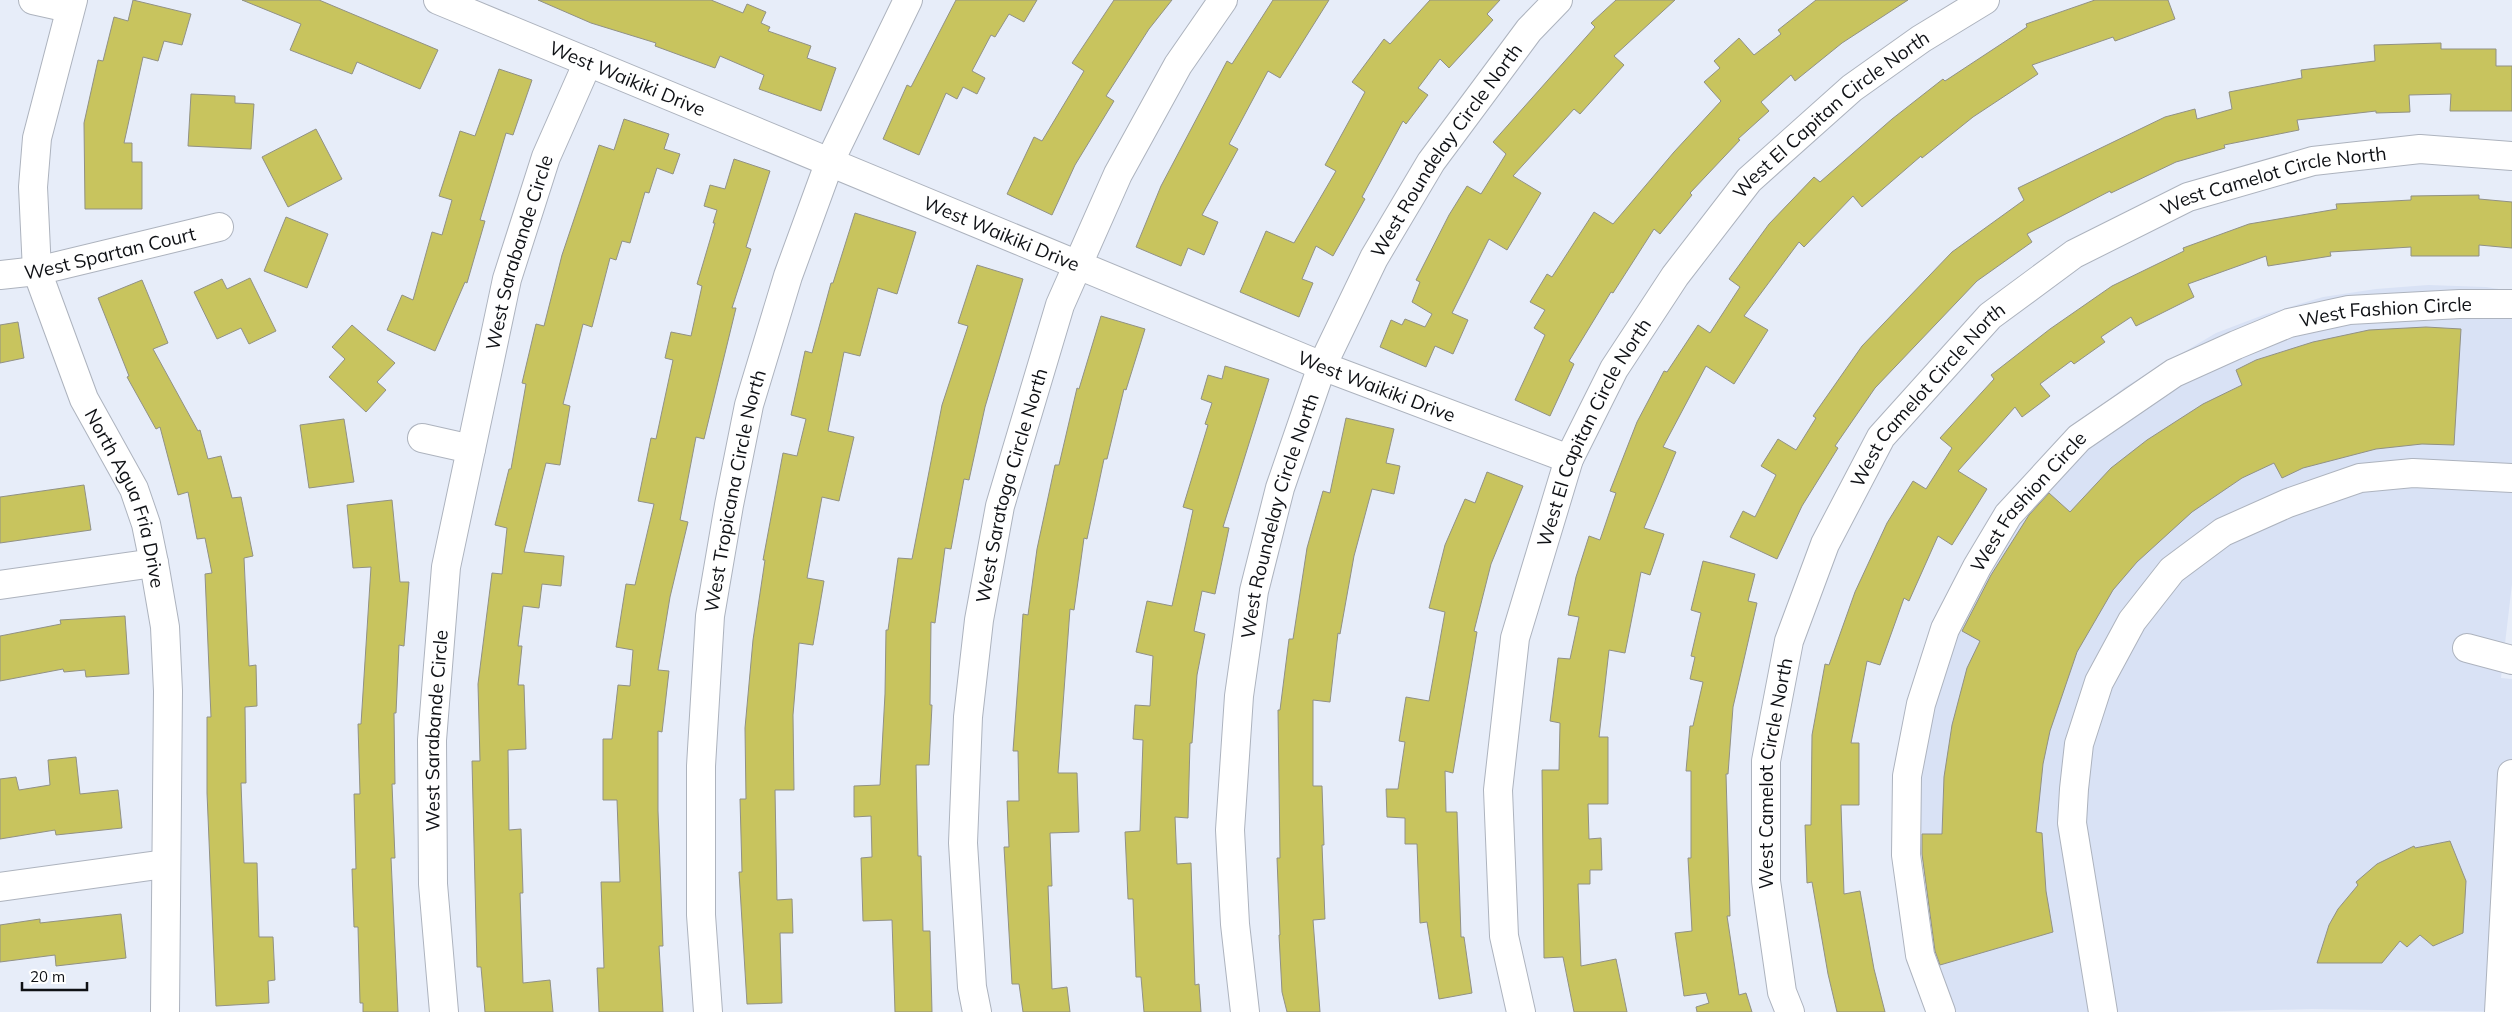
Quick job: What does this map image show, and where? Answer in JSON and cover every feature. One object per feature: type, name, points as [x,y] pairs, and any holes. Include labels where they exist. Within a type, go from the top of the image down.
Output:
[{"type":"street","points":[[33,0],[71,4]]},
{"type":"street","name":"West Waikiki Drive","points":[[438,0],[1322,366],[1569,459]]},
{"type":"street","name":"West Tropicana Circle North","points":[[708,1012],[701,915],[701,766],[710,616],[749,405],[788,276],[830,161],[908,0]]},
{"type":"street","name":"West Saratoga Circle North","points":[[977,1012],[972,987],[964,843],[968,717],[978,620],[1000,506],[1060,306],[1077,266],[1118,174],[1178,65],[1223,0]]},
{"type":"street","name":"West Roundelay Circle North","points":[[1245,1012],[1235,924],[1230,830],[1239,696],[1254,591],[1275,507],[1322,366],[1374,258],[1431,162],[1529,30],[1558,0]]},
{"type":"street","name":"West El Capitan Circle North","points":[[1521,1012],[1504,936],[1498,790],[1515,638],[1569,459],[1614,369],[1675,276],[1749,180],[1852,88],[1921,39],[1985,0]]},
{"type":"street","name":"North Agua Fria Drive","points":[[71,4],[37,138],[33,187],[37,271],[84,399],[134,489],[146,524],[154,563],[165,627],[168,691],[165,1012]]},
{"type":"street","name":"West Sarabande Circle","points":[[444,1012],[434,884],[432,740],[446,567],[507,279],[546,157],[588,62]]},
{"type":"street","name":"West Camelot Circle North","points":[[1790,1012],[1782,992],[1766,881],[1766,761],[1789,641],[1825,544],[1881,437],[1990,316],[2074,254],[2188,197],[2313,161],[2420,149],[2512,156]]},
{"type":"street","name":"West Spartan Court","points":[[0,276],[37,271],[219,227]]},
{"type":"street","name":"West Fashion Circle","points":[[1941,1012],[1920,955],[1906,855],[1907,776],[1921,704],[1946,629],[1977,568],[2008,515],[2079,438],[2174,373],[2236,345],[2289,323],[2349,310],[2460,304],[2512,304]]},
{"type":"street","points":[[422,438],[471,449]]},
{"type":"street","points":[[2103,1012],[2073,833],[2074,798],[2079,744],[2100,682],[2132,621],[2172,570],[2223,532],[2288,503],[2360,478],[2413,473],[2512,478]]},
{"type":"street","points":[[0,585],[154,563]]},
{"type":"street","points":[[2467,648],[2512,660]]},
{"type":"street","points":[[2499,1012],[2512,774]]},
{"type":"street","points":[[0,887],[165,864]]},
{"type":"shaded area","points":[[2428,285],[2486,287],[2512,291],[2512,584],[2501,678],[2512,679],[2512,1012],[2312,1009],[2191,1012],[1931,1012],[1903,895],[1925,658],[2086,418],[2125,387],[2216,333],[2266,314],[2323,297],[2376,289]]},
{"type":"building","points":[[133,0],[191,14],[182,45],[164,41],[158,61],[143,57],[124,143],[132,143],[132,162],[142,162],[142,209],[85,209],[84,123],[98,60],[103,61],[114,17],[128,21]]},
{"type":"building","points":[[242,0],[319,0],[438,50],[420,89],[357,62],[352,74],[290,50],[301,24]]},
{"type":"building","points":[[538,0],[711,0],[743,13],[747,4],[766,12],[761,23],[770,27],[768,31],[811,46],[807,58],[836,68],[821,111],[759,89],[764,75],[720,56],[715,68],[655,46],[656,43],[591,23]]},
{"type":"building","points":[[956,0],[1037,0],[1024,22],[1009,14],[995,37],[991,35],[972,71],[985,78],[977,94],[963,87],[957,99],[946,93],[919,155],[883,139],[907,85],[911,87]]},
{"type":"building","points":[[1114,0],[1172,0],[1149,29],[1106,96],[1114,101],[1075,165],[1052,215],[1007,194],[1034,137],[1042,141],[1084,71],[1072,63]]},
{"type":"building","points":[[1273,0],[1329,0],[1280,78],[1268,71],[1229,144],[1238,149],[1202,215],[1218,222],[1204,255],[1188,248],[1181,266],[1136,247],[1161,186],[1227,61],[1232,64]]},
{"type":"building","points":[[1430,0],[1500,0],[1487,14],[1493,20],[1449,68],[1440,59],[1418,88],[1428,95],[1406,124],[1403,121],[1362,197],[1365,199],[1333,256],[1316,246],[1302,279],[1313,283],[1299,317],[1240,292],[1266,231],[1294,243],[1336,171],[1325,165],[1365,92],[1352,82],[1384,39],[1390,44]]},
{"type":"building","points":[[1616,0],[1675,0],[1614,56],[1624,65],[1580,114],[1574,109],[1513,176],[1541,193],[1507,250],[1489,239],[1452,313],[1468,320],[1453,354],[1435,346],[1426,367],[1380,347],[1391,320],[1402,325],[1405,319],[1425,327],[1432,314],[1412,302],[1420,282],[1416,280],[1449,215],[1467,186],[1481,194],[1506,154],[1493,142],[1595,27],[1591,23]]},
{"type":"building","points":[[1816,0],[1908,0],[1842,43],[1795,81],[1791,75],[1761,102],[1769,111],[1738,139],[1740,140],[1690,193],[1692,195],[1660,234],[1654,229],[1613,293],[1611,292],[1569,361],[1574,364],[1550,416],[1515,400],[1545,335],[1534,328],[1545,310],[1530,302],[1547,274],[1552,277],[1594,212],[1613,224],[1674,152],[1721,101],[1704,82],[1720,68],[1714,61],[1739,38],[1754,55],[1781,34],[1778,30]]},
{"type":"building","points":[[2095,0],[2168,0],[2175,19],[2115,41],[2113,37],[2032,65],[2038,74],[1973,117],[1922,158],[1921,156],[1862,207],[1853,196],[1804,247],[1799,242],[1744,316],[1768,330],[1734,384],[1706,366],[1663,447],[1676,452],[1644,528],[1664,534],[1650,575],[1641,572],[1625,653],[1609,650],[1599,737],[1608,737],[1608,804],[1588,804],[1589,839],[1601,838],[1602,870],[1590,870],[1590,884],[1578,884],[1581,966],[1616,959],[1627,1012],[1574,1012],[1563,957],[1544,958],[1542,770],[1559,770],[1560,723],[1550,721],[1558,658],[1570,659],[1579,617],[1568,615],[1576,577],[1589,536],[1600,540],[1616,493],[1610,491],[1637,422],[1664,371],[1667,372],[1698,325],[1710,333],[1740,287],[1729,279],[1769,224],[1814,177],[1820,182],[1892,119],[1943,79],[1945,81],[2027,27],[2026,24]]},
{"type":"building","points":[[2441,43],[2441,49],[2496,49],[2496,66],[2512,66],[2512,111],[2450,111],[2451,94],[2409,95],[2410,112],[2376,113],[2376,111],[2297,120],[2299,130],[2224,145],[2225,148],[2176,162],[2111,193],[2110,191],[2027,234],[2032,242],[1977,281],[1875,388],[1835,446],[1838,448],[1802,506],[1777,559],[1730,537],[1743,511],[1755,517],[1776,475],[1761,466],[1778,439],[1796,450],[1816,418],[1813,416],[1862,346],[1952,252],[2024,200],[2018,188],[2165,117],[2195,109],[2197,119],[2232,109],[2229,92],[2302,78],[2301,70],[2375,61],[2374,45]]},
{"type":"building","points":[[499,69],[532,80],[513,135],[506,133],[480,220],[485,221],[467,283],[465,282],[435,351],[387,330],[402,295],[413,300],[432,232],[442,235],[452,200],[439,196],[460,131],[475,136]]},
{"type":"building","points":[[191,94],[235,96],[235,103],[254,104],[251,149],[188,146]]},
{"type":"building","points":[[624,119],[669,134],[664,149],[680,154],[673,174],[657,168],[649,193],[645,192],[630,243],[622,241],[616,260],[610,258],[592,327],[583,324],[563,404],[570,406],[560,465],[546,463],[524,552],[564,556],[561,586],[542,584],[539,608],[523,606],[518,646],[522,646],[518,685],[524,685],[526,749],[508,750],[509,830],[521,829],[523,893],[520,893],[523,983],[550,980],[553,1012],[485,1012],[481,967],[477,967],[472,761],[480,761],[478,684],[492,573],[502,574],[507,528],[495,525],[509,469],[511,469],[526,384],[522,383],[536,324],[544,326],[562,255],[599,145],[614,150]]},
{"type":"building","points":[[316,129],[342,179],[288,207],[262,157]]},
{"type":"building","points":[[734,159],[770,171],[746,247],[751,249],[732,308],[736,308],[704,439],[696,437],[680,520],[688,522],[670,597],[658,670],[669,671],[662,732],[658,731],[658,811],[663,946],[659,946],[663,1012],[599,1012],[597,968],[604,968],[601,882],[620,882],[617,800],[603,800],[603,739],[612,739],[618,685],[630,686],[633,650],[616,647],[626,584],[635,585],[654,504],[638,501],[651,438],[656,439],[673,360],[665,358],[671,332],[691,336],[702,286],[697,284],[717,210],[704,206],[710,185],[725,189]]},
{"type":"building","points":[[2479,195],[2479,199],[2512,202],[2512,248],[2479,245],[2479,256],[2411,256],[2411,247],[2330,252],[2331,256],[2268,266],[2266,256],[2188,284],[2194,297],[2136,326],[2131,317],[2101,337],[2105,342],[2074,364],[2071,361],[2040,384],[2050,396],[2022,417],[2015,407],[1958,471],[1987,489],[1952,545],[1938,536],[1909,601],[1904,598],[1880,665],[1867,661],[1851,743],[1859,743],[1859,805],[1841,805],[1844,894],[1860,891],[1874,969],[1885,1012],[1837,1012],[1828,974],[1812,882],[1807,883],[1805,825],[1811,825],[1812,735],[1825,664],[1829,665],[1855,592],[1887,523],[1913,481],[1926,489],[1952,448],[1940,438],[1994,379],[1991,375],[2050,329],[2112,286],[2184,251],[2183,248],[2249,224],[2337,209],[2336,204],[2411,200],[2411,196]]},
{"type":"building","points":[[855,213],[916,232],[897,294],[878,288],[860,356],[844,352],[828,431],[854,437],[839,501],[822,497],[807,578],[824,581],[813,645],[799,643],[793,715],[794,790],[775,790],[777,900],[792,899],[793,933],[780,933],[782,1003],[747,1004],[739,872],[742,872],[740,799],[746,799],[745,728],[753,640],[765,560],[763,560],[783,453],[797,456],[806,419],[791,415],[805,351],[812,353],[831,283],[833,283]]},
{"type":"building","points":[[286,217],[328,234],[307,288],[264,271]]},
{"type":"building","points":[[977,265],[1023,279],[985,407],[969,480],[964,479],[951,549],[945,548],[935,623],[931,622],[930,705],[932,705],[929,765],[916,765],[918,856],[921,856],[923,931],[930,931],[932,1012],[895,1012],[892,920],[863,921],[861,858],[872,857],[871,816],[854,817],[854,786],[880,785],[886,630],[888,630],[898,558],[912,559],[942,405],[968,326],[958,323]]},
{"type":"building","points":[[250,278],[276,331],[249,344],[241,328],[217,339],[194,292],[222,279],[227,289]]},
{"type":"building","points":[[142,280],[168,343],[153,349],[198,431],[200,430],[208,459],[221,456],[232,498],[241,497],[253,556],[244,558],[249,666],[256,665],[257,706],[245,707],[246,783],[241,783],[244,863],[257,863],[259,937],[273,937],[275,980],[268,981],[269,1003],[216,1006],[207,793],[207,717],[211,717],[205,574],[212,573],[205,538],[197,539],[188,492],[178,495],[160,427],[156,429],[127,377],[129,376],[98,298]]},
{"type":"building","points":[[1101,316],[1145,329],[1126,390],[1124,389],[1107,459],[1104,459],[1087,539],[1084,538],[1074,610],[1070,609],[1058,773],[1077,773],[1079,832],[1050,833],[1052,886],[1048,886],[1052,989],[1067,987],[1070,1012],[1023,1012],[1019,984],[1012,984],[1004,847],[1009,847],[1007,801],[1019,801],[1018,751],[1013,751],[1023,614],[1028,615],[1037,549],[1055,465],[1059,465],[1077,388],[1079,389]]},
{"type":"building","points":[[18,322],[24,358],[0,363],[0,325]]},
{"type":"building","points":[[352,325],[395,363],[377,382],[386,390],[366,412],[329,377],[345,359],[332,347]]},
{"type":"building","points":[[2426,327],[2461,329],[2454,445],[2422,444],[2376,449],[2303,468],[2282,478],[2274,463],[2242,478],[2192,512],[2137,562],[2113,590],[2077,652],[2050,731],[2043,764],[2036,832],[2042,833],[2046,891],[2053,932],[1940,965],[1935,951],[1922,854],[1922,834],[1942,834],[1944,777],[1952,725],[1967,668],[1980,641],[1962,631],[1991,575],[2029,515],[2049,493],[2070,512],[2111,468],[2147,440],[2203,404],[2242,385],[2236,370],[2256,360],[2313,342],[2369,330]]},
{"type":"building","points":[[1225,366],[1269,379],[1223,527],[1229,528],[1215,594],[1202,591],[1194,631],[1205,634],[1197,675],[1192,743],[1190,743],[1188,818],[1175,817],[1177,864],[1191,863],[1195,985],[1199,984],[1201,1012],[1144,1012],[1141,977],[1136,977],[1133,899],[1128,899],[1125,832],[1140,831],[1143,740],[1133,739],[1135,705],[1150,706],[1153,656],[1136,652],[1147,601],[1172,606],[1193,510],[1183,507],[1208,425],[1205,424],[1212,403],[1201,399],[1208,375],[1222,379]]},
{"type":"building","points":[[1346,418],[1394,429],[1386,463],[1400,466],[1394,494],[1372,489],[1354,556],[1340,634],[1338,633],[1330,702],[1313,700],[1313,786],[1322,786],[1324,845],[1322,845],[1325,919],[1313,920],[1320,1012],[1287,1012],[1282,992],[1279,935],[1277,858],[1280,858],[1278,710],[1280,710],[1289,639],[1293,639],[1307,548],[1323,491],[1330,493]]},
{"type":"building","points":[[344,419],[354,482],[309,488],[300,425]]},
{"type":"building","points":[[1487,472],[1523,486],[1491,564],[1474,631],[1477,632],[1453,773],[1445,771],[1446,812],[1457,812],[1461,937],[1464,937],[1472,993],[1439,999],[1427,922],[1420,923],[1417,844],[1405,844],[1405,818],[1387,817],[1386,789],[1398,789],[1405,742],[1399,741],[1406,697],[1429,701],[1445,612],[1429,608],[1445,545],[1465,499],[1475,503]]},
{"type":"building","points":[[84,485],[91,530],[0,543],[0,497]]},
{"type":"building","points":[[392,500],[400,582],[409,582],[404,646],[399,645],[396,713],[394,713],[395,784],[392,784],[395,858],[391,858],[398,1012],[363,1012],[363,1003],[360,1003],[358,927],[354,927],[352,869],[356,869],[354,794],[360,794],[358,724],[361,724],[371,567],[353,568],[347,505]]},
{"type":"building","points":[[1703,561],[1755,574],[1748,601],[1757,603],[1733,707],[1728,774],[1726,774],[1730,916],[1727,916],[1739,995],[1746,993],[1752,1012],[1697,1012],[1696,1007],[1709,1003],[1706,993],[1684,996],[1675,933],[1692,931],[1688,858],[1691,858],[1691,771],[1686,771],[1690,726],[1693,726],[1703,682],[1690,679],[1695,657],[1691,656],[1701,613],[1691,610]]},
{"type":"building","points":[[125,616],[129,674],[86,677],[85,670],[64,672],[63,669],[0,681],[0,636],[61,624],[60,620]]},
{"type":"building","points":[[76,757],[80,794],[118,790],[122,828],[56,835],[55,830],[0,839],[0,779],[16,777],[19,790],[50,785],[48,760]]},
{"type":"building","points":[[2450,841],[2466,881],[2463,933],[2433,946],[2420,935],[2407,947],[2400,941],[2382,963],[2317,963],[2329,925],[2338,909],[2358,885],[2356,882],[2377,864],[2414,846],[2415,848]]},
{"type":"building","points":[[121,914],[126,958],[56,966],[55,955],[0,962],[0,925],[40,919],[40,923]]}]
